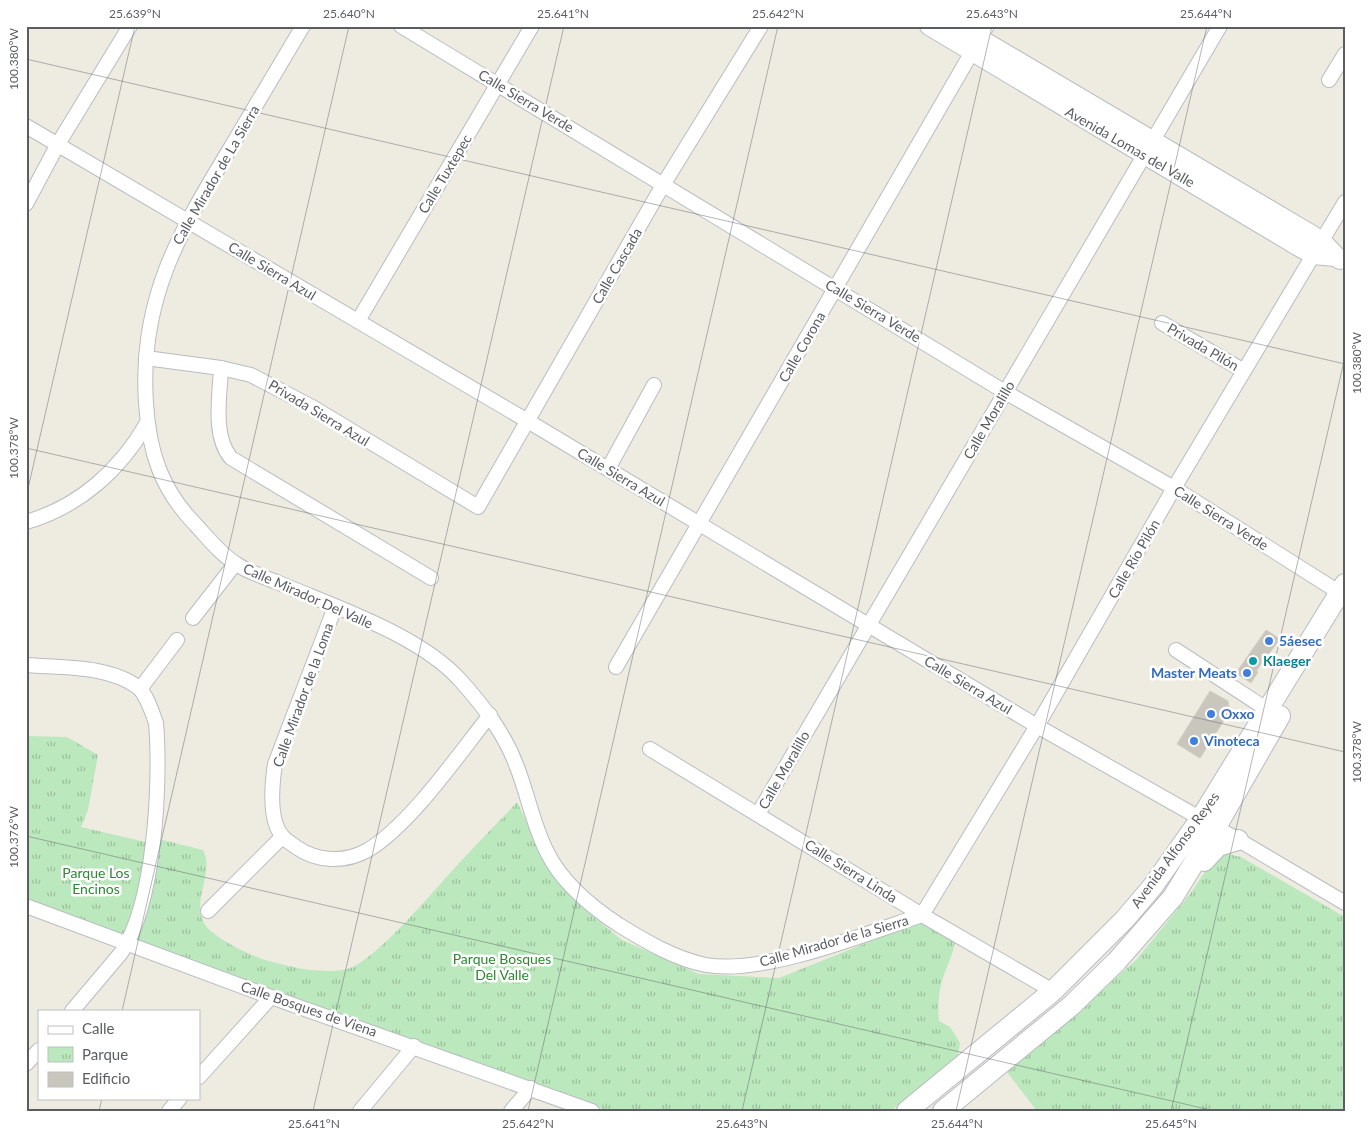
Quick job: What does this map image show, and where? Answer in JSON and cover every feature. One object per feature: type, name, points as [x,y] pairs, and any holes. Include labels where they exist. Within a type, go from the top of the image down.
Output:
[{"type":"main road","name":"Avenida Alfonso Reyes","points":[[943,1111],[1072,1005],[1117,961],[1173,896],[1209,823],[1343,595]]},
{"type":"main road","name":"Avenida Alfonso Reyes","points":[[906,1111],[1053,991],[1125,919],[1209,823]]},
{"type":"main road","points":[[1173,896],[1218,846],[1238,840]]},
{"type":"street","points":[[26,204],[58,144],[130,26]]},
{"type":"street","name":"Calle Mirador de La Sierra","points":[[147,423],[146,358],[151,316],[160,282],[187,220],[304,26]]},
{"type":"street","name":"Calle Sierra Verde","points":[[401,26],[1006,392],[1174,488],[1343,595]]},
{"type":"street","name":"Calle Tuxtepec","points":[[358,321],[532,26]]},
{"type":"street","name":"Calle Cascada","points":[[478,507],[526,420],[663,185],[761,26]]},
{"type":"street","name":"Avenida Lomas del Valle","points":[[929,26],[980,39],[1145,154],[1340,260]]},
{"type":"street","name":"Avenida Lomas del Valle","points":[[959,26],[1153,139],[1318,248]]},
{"type":"street","name":"Calle Moralillo","points":[[758,814],[1220,26]]},
{"type":"street","name":"Calle Corona","points":[[616,667],[980,39]]},
{"type":"street","points":[[1329,80],[1345,54]]},
{"type":"street","name":"Calle Sierra Azul","points":[[26,126],[526,420],[1037,726],[1209,823],[1345,903]]},
{"type":"street","name":"Calle Río Pilón","points":[[922,915],[1037,726],[1174,488],[1345,202]]},
{"type":"street","name":"Privada Pilón","points":[[1162,323],[1244,371]]},
{"type":"street","name":"Privada Sierra Azul","points":[[146,358],[221,368],[251,375],[279,388],[474,507],[478,507]]},
{"type":"street","points":[[221,368],[220,432],[227,453],[231,458],[431,578]]},
{"type":"street","points":[[608,470],[654,385]]},
{"type":"street","points":[[26,522],[44,517],[67,506],[104,478],[122,459],[147,423]]},
{"type":"street","name":"Calle Mirador Del Valle","points":[[147,423],[155,459],[168,493],[178,507],[235,564],[335,607],[414,644],[435,657],[458,678],[490,715]]},
{"type":"street","points":[[193,618],[235,564]]},
{"type":"street","name":"Calle Mirador de la Loma","points":[[282,837],[274,816],[272,789],[275,764],[335,607]]},
{"type":"street","points":[[140,689],[177,640]]},
{"type":"street","points":[[1176,650],[1274,714]]},
{"type":"street","points":[[26,665],[104,673],[140,689],[156,722],[154,844],[136,923],[128,943],[73,1010]]},
{"type":"street","points":[[208,912],[282,837],[303,851],[330,860],[348,858],[367,850],[387,835],[423,800],[490,715]]},
{"type":"street","name":"Calle Mirador de la Sierra","points":[[490,715],[516,763],[537,830],[548,854],[562,877],[606,917],[655,946],[679,957],[723,967],[764,963],[922,915]]},
{"type":"street","name":"Calle Sierra Linda","points":[[650,749],[922,915],[1053,991]]},
{"type":"street","name":"Calle Bosques de Viena","points":[[26,906],[271,997],[414,1046],[592,1111]]},
{"type":"street","points":[[200,1076],[271,997]]},
{"type":"street","points":[[360,1111],[414,1046]]},
{"type":"street","points":[[26,1064],[38,1051]]},
{"type":"street","points":[[511,1111],[531,1088]]},
{"type":"street","points":[[169,1111],[178,1100]]},
{"type":"green space","name":"Parque Los Encinos","points":[[26,736],[67,737],[98,755],[88,810],[81,827],[154,844],[128,943],[26,909]]},
{"type":"green space","name":"Parque Bosques Del Valle","points":[[517,802],[548,865],[583,908],[622,940],[699,974],[779,978],[926,919],[955,932],[953,952],[940,990],[938,1012],[939,1021],[950,1027],[960,1043],[958,1055],[891,1111],[608,1111],[136,938],[158,842],[163,840],[203,850],[206,868],[200,905],[201,914],[208,928],[222,940],[265,960],[295,968],[316,971],[347,969],[359,963],[390,938]]},
{"type":"green space","points":[[1223,853],[1241,857],[1345,917],[1345,1111],[1037,1111],[1007,1072],[1136,960],[1190,894],[1215,857]]},
{"type":"building","points":[[1266,630],[1280,639],[1256,671],[1258,672],[1251,683],[1236,673]]},
{"type":"building","points":[[1210,691],[1228,701],[1230,711],[1200,758],[1177,744]]},
{"type":"place","name":"5áesec","points":[[1269,641]]},
{"type":"place","name":"Klaeger","points":[[1253,661]]},
{"type":"place","name":"Master Meats","points":[[1247,673]]},
{"type":"place","name":"Oxxo","points":[[1211,714]]},
{"type":"place","name":"Vinoteca","points":[[1194,741]]}]
